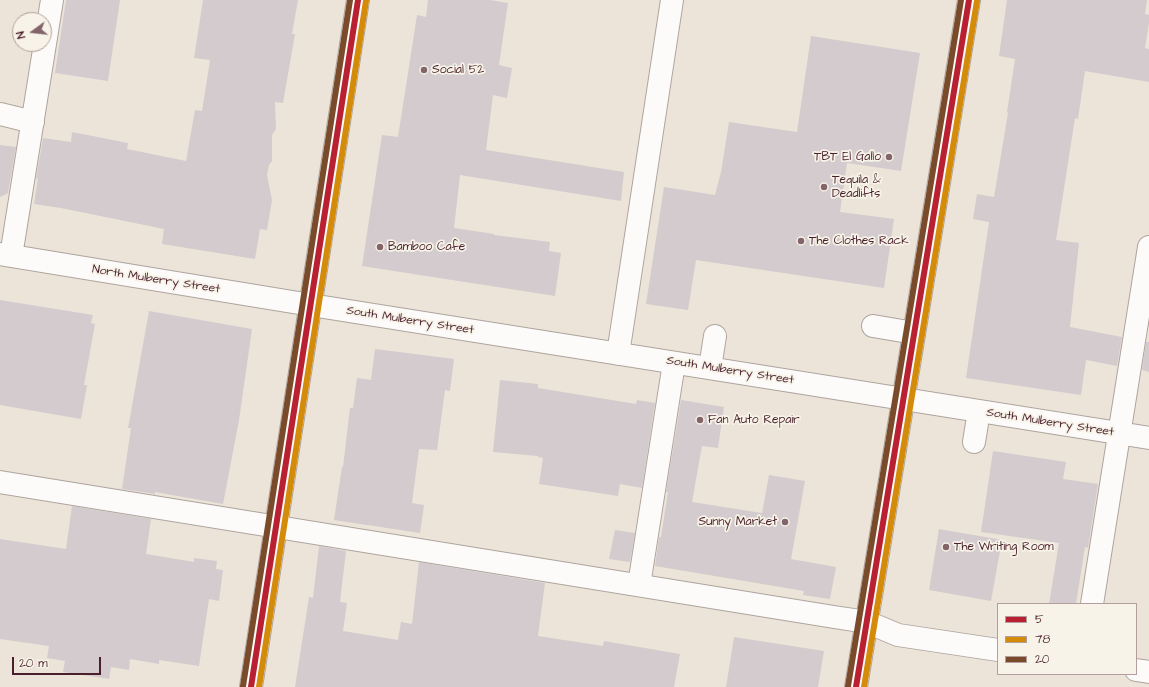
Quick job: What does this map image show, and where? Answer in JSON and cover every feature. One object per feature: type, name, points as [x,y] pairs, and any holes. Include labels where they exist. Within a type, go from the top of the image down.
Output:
[{"type":"main road","points":[[6,255],[33,122],[52,0]]},
{"type":"main road","points":[[251,687],[358,0]]},
{"type":"main road","points":[[618,354],[672,0]]},
{"type":"main road","points":[[856,687],[969,0]]},
{"type":"main road","points":[[0,114],[33,122]]},
{"type":"main road","points":[[1092,603],[1149,247]]},
{"type":"main road","name":"North Mulberry Street","points":[[6,255],[311,305]]},
{"type":"main road","name":"South Mulberry Street","points":[[311,305],[1149,438]]},
{"type":"main road","points":[[873,326],[914,332]]},
{"type":"main road","points":[[710,368],[715,336]]},
{"type":"main road","points":[[639,585],[674,363]]},
{"type":"main road","points":[[974,442],[979,411]]},
{"type":"main road","points":[[0,482],[867,622],[898,635],[997,650]]},
{"type":"main road","points":[[1137,670],[1149,672]]},
{"type":"building","points":[[66,0],[120,0],[108,81],[55,73]]},
{"type":"building","points":[[203,0],[298,0],[292,34],[295,34],[283,103],[275,102],[276,129],[272,135],[272,161],[269,165],[267,175],[272,200],[267,230],[260,229],[255,259],[162,244],[164,229],[34,204],[38,178],[36,179],[43,138],[71,142],[72,132],[128,143],[127,149],[186,161],[195,110],[202,111],[210,60],[194,58]]},
{"type":"building","points":[[428,0],[490,0],[508,3],[499,65],[512,68],[507,98],[493,95],[486,150],[624,172],[621,201],[460,175],[454,228],[550,242],[549,251],[561,253],[555,296],[362,266],[382,135],[398,137],[417,15],[426,17]]},
{"type":"building","points":[[1007,0],[1147,0],[1145,14],[1149,15],[1149,23],[1145,48],[1149,49],[1149,82],[1085,71],[1078,119],[1075,118],[1056,240],[1079,243],[1070,327],[1122,337],[1117,366],[1086,360],[1081,395],[966,378],[989,222],[973,219],[977,194],[994,197],[1008,113],[1015,59],[999,56]]},
{"type":"building","points":[[811,36],[920,53],[901,171],[847,163],[840,212],[894,219],[884,288],[696,260],[688,310],[646,304],[664,187],[715,195],[721,172],[729,122],[797,132]]},
{"type":"building","points":[[0,145],[16,147],[8,193],[0,197]]},
{"type":"building","points":[[0,300],[93,315],[91,323],[95,324],[84,385],[87,385],[81,419],[0,405]]},
{"type":"building","points":[[149,311],[252,329],[239,420],[223,504],[155,492],[155,494],[122,489],[131,428],[128,428]]},
{"type":"building","points":[[1146,342],[1149,342],[1149,372],[1142,370]]},
{"type":"building","points":[[375,349],[454,359],[450,391],[445,390],[437,450],[419,449],[412,503],[424,505],[420,533],[334,520],[343,467],[350,408],[353,408],[357,378],[371,380]]},
{"type":"building","points":[[500,380],[538,384],[538,388],[636,404],[637,400],[655,403],[642,488],[620,484],[618,496],[539,484],[543,458],[538,456],[493,452]]},
{"type":"building","points":[[681,400],[724,407],[718,448],[702,446],[692,502],[762,513],[769,475],[805,481],[791,559],[836,567],[830,599],[803,595],[804,591],[655,566],[659,537],[661,537],[668,492],[666,492]]},
{"type":"building","points":[[993,451],[1066,462],[1063,479],[1098,484],[1088,548],[1085,547],[1076,603],[1049,603],[1059,543],[981,532]]},
{"type":"building","points":[[72,506],[151,519],[146,554],[194,562],[194,558],[217,561],[216,569],[223,570],[219,601],[209,599],[199,666],[159,660],[159,664],[130,659],[129,670],[111,667],[109,679],[63,672],[65,661],[47,658],[49,646],[0,639],[0,539],[66,549]]},
{"type":"building","points":[[939,529],[1002,540],[991,601],[929,590]]},
{"type":"building","points":[[615,530],[635,533],[630,562],[609,559]]},
{"type":"building","points":[[319,546],[346,551],[340,602],[347,603],[343,631],[398,640],[401,622],[412,624],[419,562],[545,583],[538,636],[603,646],[604,641],[680,654],[674,687],[295,687],[309,597],[313,598]]},
{"type":"building","points":[[734,637],[824,651],[818,687],[726,687]]},
{"type":"transit line","name":"20","points":[[243,686],[350,0]]},
{"type":"transit line","name":"5","points":[[251,687],[358,0]]},
{"type":"transit line","name":"20","points":[[848,686],[961,0]]},
{"type":"transit line","name":"5","points":[[856,687],[969,0]]},
{"type":"transit line","name":"78","points":[[259,687],[366,1]]},
{"type":"transit line","name":"78","points":[[864,687],[977,1]]},
{"type":"place","name":"Social 52","points":[[424,70]]},
{"type":"place","name":"TBT El Gallo","points":[[889,157]]},
{"type":"place","name":"Tequila & Deadlifts","points":[[824,187]]},
{"type":"place","name":"The Clothes Rack","points":[[801,241]]},
{"type":"place","name":"Bamboo Cafe","points":[[380,247]]},
{"type":"place","name":"Fan Auto Repair","points":[[700,420]]},
{"type":"place","name":"Sunny Market","points":[[785,522]]},
{"type":"place","name":"The Writing Room","points":[[946,547]]}]
